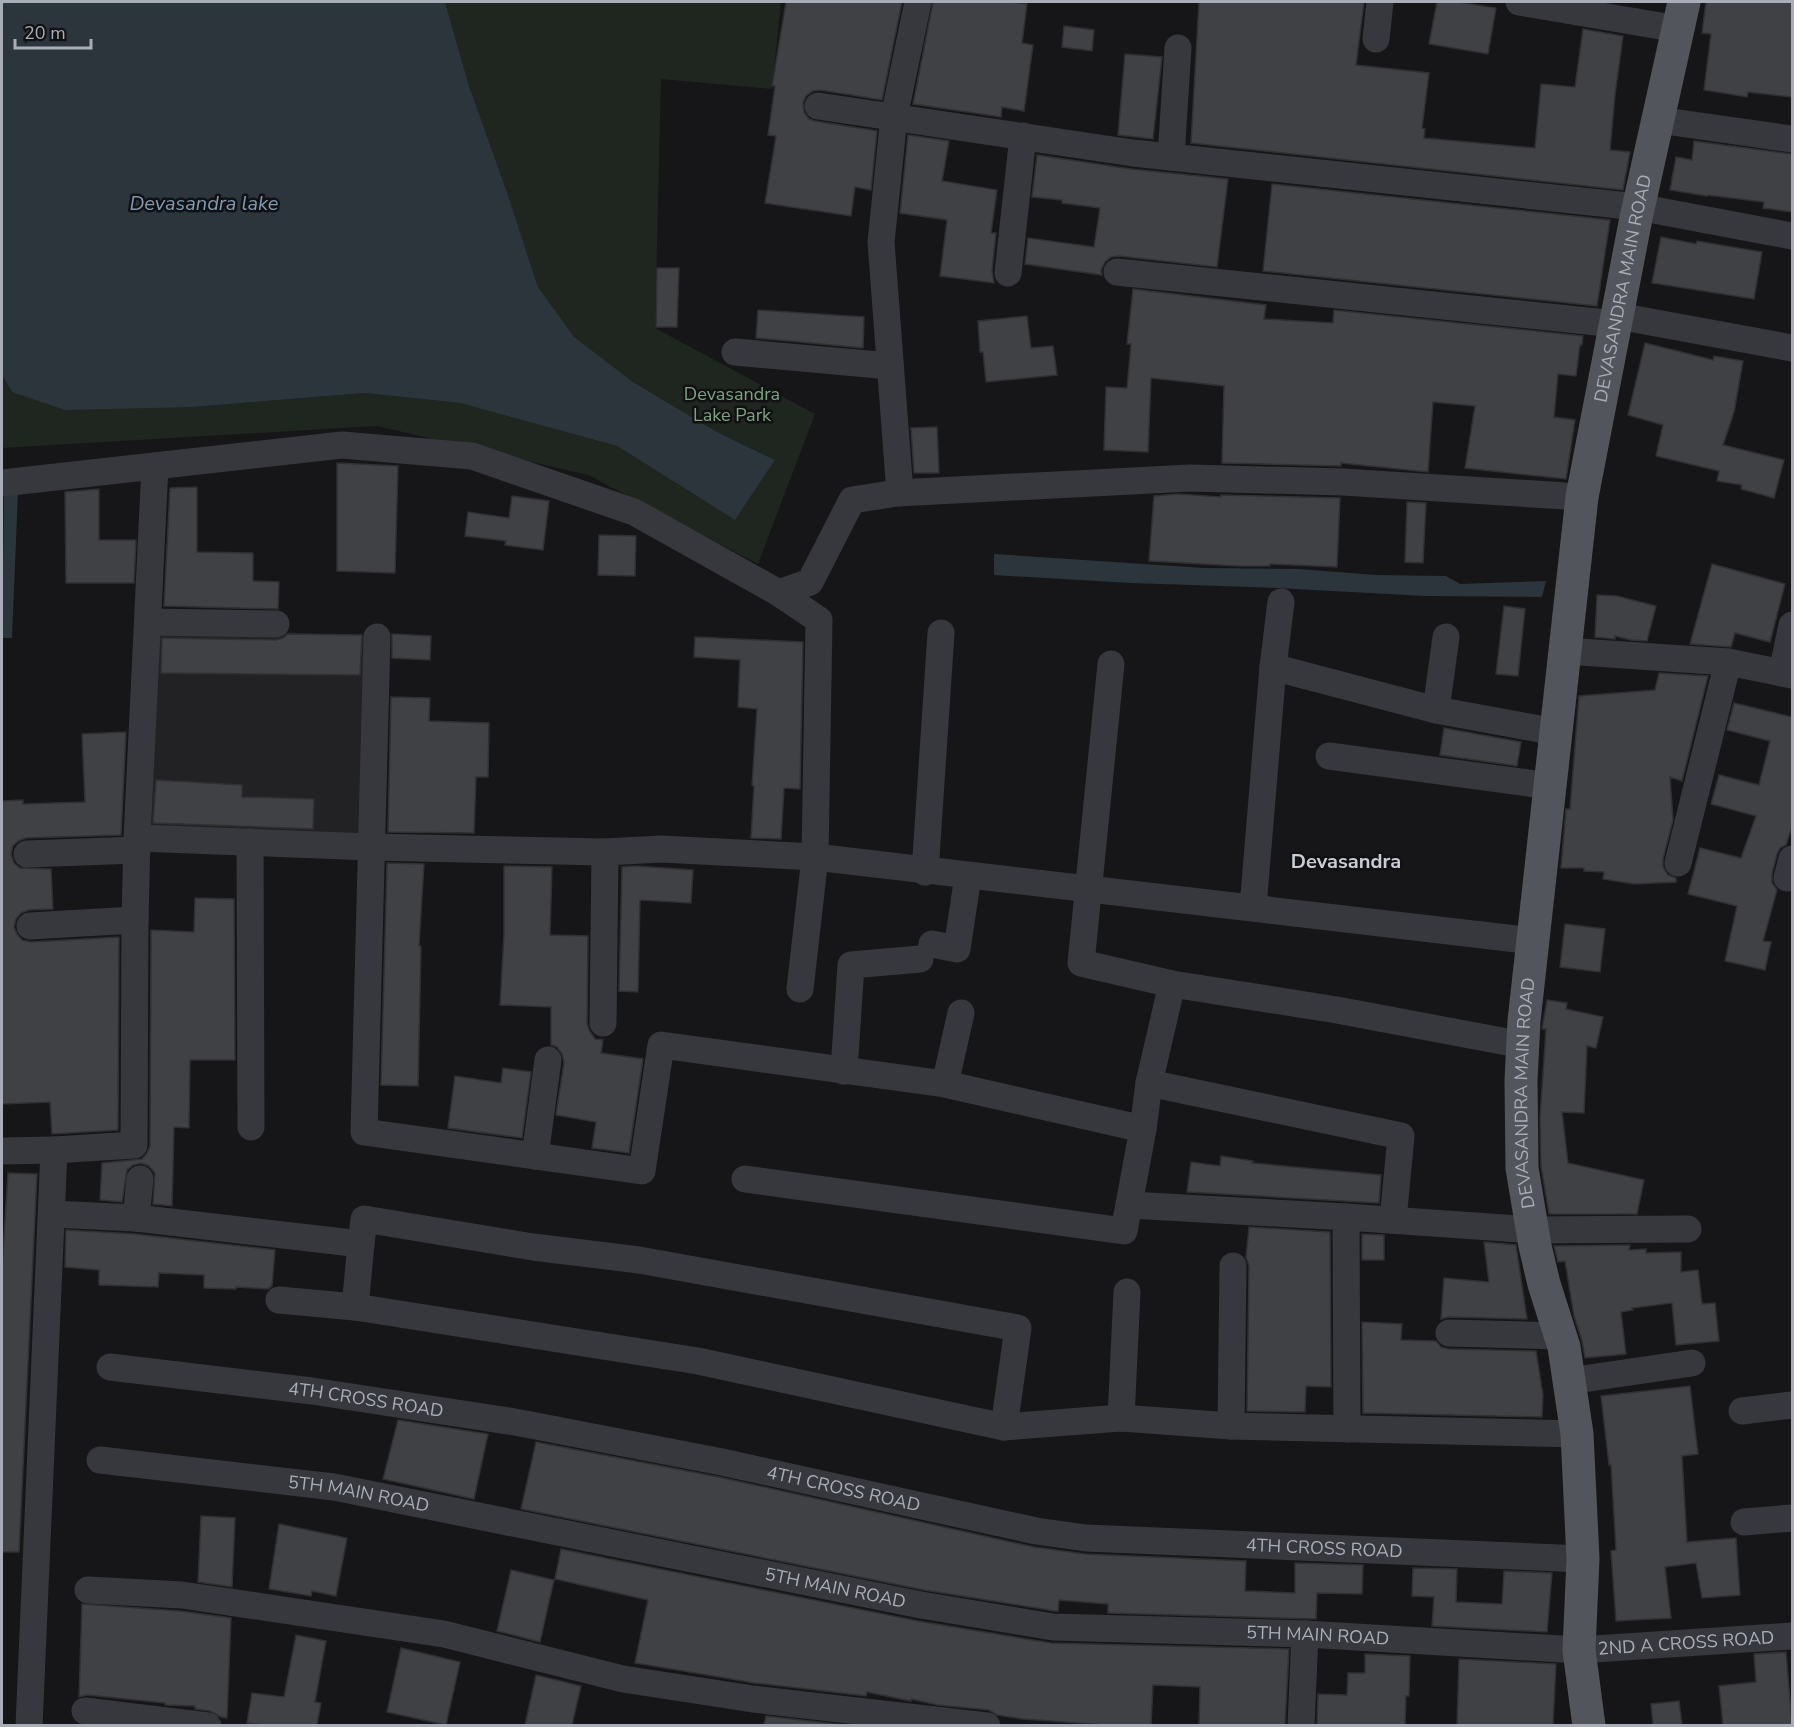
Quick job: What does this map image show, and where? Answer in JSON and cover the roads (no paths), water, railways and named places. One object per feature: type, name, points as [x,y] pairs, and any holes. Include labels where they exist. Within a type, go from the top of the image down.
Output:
[{"type":"main road","name":"DEVASANDRA MAIN ROAD","points":[[1589,1725],[1579,1650],[1583,1559],[1577,1434],[1564,1347],[1544,1284],[1532,1230],[1522,1157],[1520,1091],[1533,941],[1582,497],[1638,207],[1681,15]]},
{"type":"street","points":[[900,493],[881,242],[894,117],[918,2]]},
{"type":"street","points":[[1376,39],[1380,2]]},
{"type":"street","points":[[1519,2],[1681,15]]},
{"type":"street","points":[[1171,157],[1178,48]]},
{"type":"street","points":[[818,106],[1171,157],[1638,207],[1792,236]]},
{"type":"street","points":[[1658,120],[1792,139]]},
{"type":"street","points":[[1008,273],[1023,136]]},
{"type":"street","points":[[1117,272],[1617,320],[1792,348]]},
{"type":"street","points":[[735,352],[890,366]]},
{"type":"street","points":[[2,483],[342,445],[472,456],[634,512],[779,592],[819,620],[815,858],[800,989]]},
{"type":"street","points":[[2,1152],[134,1144],[137,844],[155,466]]},
{"type":"street","points":[[779,592],[810,582],[852,500],[900,493],[1190,478],[1343,482],[1582,497]]},
{"type":"street","points":[[1253,907],[1273,667],[1281,602]]},
{"type":"street","points":[[149,622],[276,624]]},
{"type":"street","points":[[1565,651],[1728,662],[1787,674],[1792,625]]},
{"type":"street","points":[[925,872],[941,633]]},
{"type":"street","points":[[377,637],[364,1132],[642,1171],[661,1045],[945,1084],[1143,1129]]},
{"type":"street","points":[[1436,710],[1446,637]]},
{"type":"street","points":[[1678,863],[1728,662]]},
{"type":"street","points":[[1111,664],[1081,963],[1172,984],[1337,1010],[1523,1045]]},
{"type":"street","points":[[1273,667],[1436,710],[1556,732]]},
{"type":"street","points":[[1329,756],[1550,786]]},
{"type":"street","points":[[250,842],[251,1127]]},
{"type":"street","points":[[27,854],[137,844],[250,842],[605,852],[661,849],[815,858],[1533,941]]},
{"type":"street","points":[[603,1023],[605,852]]},
{"type":"street","points":[[844,1071],[850,965],[926,951],[957,949],[968,876]]},
{"type":"street","points":[[30,926],[135,920]]},
{"type":"street","points":[[745,1179],[1124,1231],[1149,1083],[1172,984]]},
{"type":"street","points":[[945,1084],[961,1013]]},
{"type":"street","points":[[535,1156],[548,1060]]},
{"type":"street","points":[[1149,1083],[1401,1136],[1393,1220]]},
{"type":"street","points":[[29,1725],[54,1150]]},
{"type":"street","points":[[136,1218],[140,1179]]},
{"type":"street","points":[[1130,1205],[1532,1230],[1688,1229]]},
{"type":"street","points":[[52,1214],[136,1218],[361,1244]]},
{"type":"street","points":[[1346,1217],[1347,1429]]},
{"type":"street","points":[[355,1307],[364,1219],[533,1247],[639,1260],[1018,1328],[1004,1427]]},
{"type":"street","points":[[1231,1426],[1233,1266]]},
{"type":"street","points":[[1120,1418],[1127,1292]]},
{"type":"street","points":[[279,1300],[355,1307],[698,1361],[1004,1427],[1120,1418],[1231,1426],[1577,1434]]},
{"type":"street","points":[[1449,1332],[1560,1336]]},
{"type":"street","points":[[1569,1381],[1692,1363]]},
{"type":"street","name":"4TH CROSS ROAD","points":[[110,1367],[312,1391],[515,1422],[723,1462],[1046,1533],[1086,1538],[1583,1559]]},
{"type":"street","points":[[1742,1411],[1792,1405]]},
{"type":"street","name":"5TH MAIN ROAD","points":[[100,1460],[334,1487],[921,1605],[1053,1627],[1305,1634],[1579,1650]]},
{"type":"street","points":[[1744,1522],[1792,1518]]},
{"type":"street","points":[[88,1590],[182,1595],[433,1632],[623,1678],[753,1699],[987,1725]]},
{"type":"street","points":[[1301,1725],[1305,1634]]},
{"type":"street","name":"2ND A CROSS ROAD","points":[[1579,1650],[1792,1636]]},
{"type":"street","points":[[85,1712],[208,1725]]},
{"type":"water","name":"Devasandra lake","points":[[2,2],[445,2],[469,86],[538,287],[574,337],[633,382],[717,432],[775,460],[735,520],[617,446],[460,403],[365,393],[193,407],[65,410],[12,392],[2,375]]},
{"type":"water","points":[[4,491],[18,492],[12,638],[2,638]]},
{"type":"water","points":[[994,554],[1204,568],[1299,569],[1376,575],[1446,576],[1460,584],[1546,581],[1542,597],[1425,596],[1131,583],[994,575]]},
{"type":"district","name":"Devasandra","points":[[1346,861]]},
{"type":"park label","name":"Devasandra Lake Park","points":[[732,404]]}]
